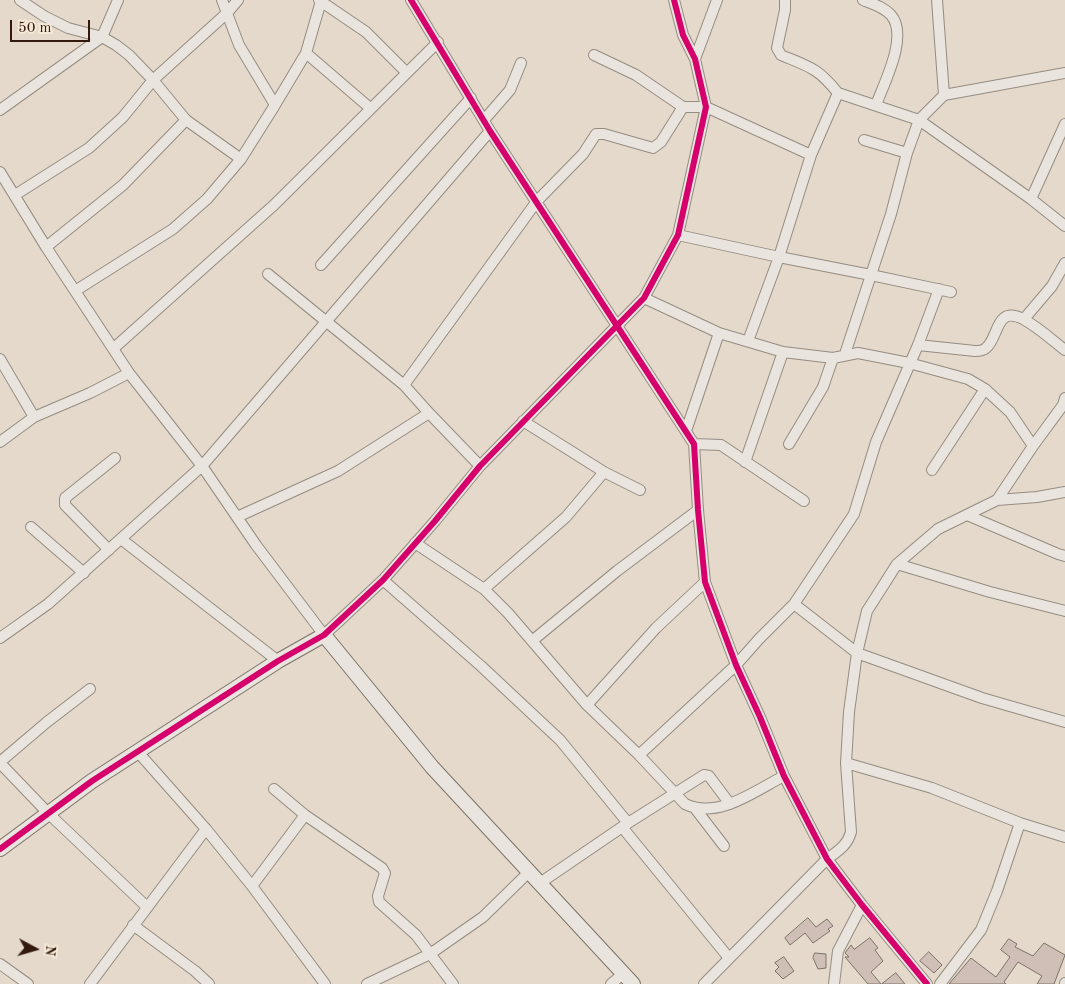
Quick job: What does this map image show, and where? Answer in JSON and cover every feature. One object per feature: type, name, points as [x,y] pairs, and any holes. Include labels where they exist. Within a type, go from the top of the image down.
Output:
[{"type":"street","points":[[20,0],[44,16],[68,28],[102,37],[116,45],[129,55],[153,80],[186,120],[241,158]]},
{"type":"street","points":[[0,110],[102,37],[118,0]]},
{"type":"street","points":[[222,0],[239,45],[275,105]]},
{"type":"street","points":[[15,195],[90,148],[123,117],[153,80],[227,13],[238,0]]},
{"type":"street","points":[[75,291],[173,229],[207,199],[241,158],[306,53],[320,0],[366,32],[406,72]]},
{"type":"street","points":[[411,0],[490,130],[694,444],[705,582],[736,665],[784,776],[826,859],[862,906],[927,984]]},
{"type":"street","points":[[0,849],[92,781],[137,751],[278,661],[324,635],[383,580],[480,466],[644,298],[678,235],[706,107],[695,59],[683,35],[674,0]]},
{"type":"street","points":[[695,59],[717,0]]},
{"type":"street","points":[[785,0],[778,48],[781,56],[815,69],[827,79],[838,93],[919,120],[1031,199],[1065,226]]},
{"type":"street","points":[[864,0],[878,6],[893,16],[898,36],[895,52],[876,105]]},
{"type":"street","points":[[937,0],[944,95]]},
{"type":"street","points":[[114,348],[274,205],[438,42]]},
{"type":"street","points":[[306,53],[370,108]]},
{"type":"street","points":[[594,55],[636,75],[684,108],[706,107],[811,155]]},
{"type":"street","points":[[484,120],[510,90],[521,63]]},
{"type":"street","points":[[845,354],[872,275],[907,153],[919,120],[944,95],[1065,73]]},
{"type":"street","points":[[748,342],[779,258],[811,155],[838,93]]},
{"type":"street","points":[[321,265],[471,98]]},
{"type":"street","points":[[404,385],[537,201],[583,154],[596,134],[604,134],[653,148],[662,142],[684,108]]},
{"type":"street","points":[[46,248],[123,185],[186,120]]},
{"type":"street","points":[[1031,199],[1065,124]]},
{"type":"street","points":[[0,638],[48,604],[202,466],[490,130]]},
{"type":"street","points":[[864,140],[907,153]]},
{"type":"street","points":[[0,172],[46,248],[129,373],[202,466],[256,545],[324,635],[432,767],[633,984]]},
{"type":"street","points":[[678,235],[779,258],[951,292]]},
{"type":"street","points":[[1024,320],[1052,286],[1065,263]]},
{"type":"street","points":[[268,274],[404,385],[480,466]]},
{"type":"street","points":[[639,755],[736,665],[758,639],[794,604],[854,514],[876,442],[918,345],[939,289]]},
{"type":"street","points":[[644,298],[719,333],[783,352],[833,358],[845,354],[858,353],[909,363],[968,379],[985,388],[1010,412],[1033,446]]},
{"type":"street","points":[[918,345],[975,351],[982,350],[988,348],[1001,320],[1016,316],[1065,350]]},
{"type":"street","points":[[686,431],[719,333]]},
{"type":"street","points":[[745,462],[783,352]]},
{"type":"street","points":[[789,444],[823,387],[833,358]]},
{"type":"street","points":[[0,359],[34,417]]},
{"type":"street","points":[[0,442],[34,417],[129,373]]},
{"type":"street","points":[[932,470],[985,388]]},
{"type":"street","points":[[997,500],[1063,405],[1065,398]]},
{"type":"street","points":[[237,517],[338,471],[429,412]]},
{"type":"street","points":[[523,421],[604,472],[640,490]]},
{"type":"street","points":[[694,444],[721,445],[804,501]]},
{"type":"street","points":[[109,550],[64,502],[65,498],[116,458]]},
{"type":"street","points":[[484,589],[566,517],[604,472]]},
{"type":"street","points":[[704,984],[826,859],[845,846],[852,832],[846,763],[849,712],[857,653],[867,610],[897,564],[938,529],[997,500],[1037,497],[1065,492]]},
{"type":"street","points":[[532,641],[618,571],[698,510]]},
{"type":"street","points":[[967,515],[1065,556]]},
{"type":"street","points":[[31,527],[84,573]]},
{"type":"street","points":[[121,539],[278,661]]},
{"type":"street","points":[[415,543],[484,589],[508,613],[586,705],[639,755],[686,804],[694,807],[717,807],[730,804],[784,776]]},
{"type":"street","points":[[897,564],[990,592],[1065,611]]},
{"type":"street","points":[[383,580],[481,666],[560,740],[729,958]]},
{"type":"street","points":[[586,705],[656,628],[705,582]]},
{"type":"street","points":[[794,604],[857,653],[982,698],[1065,722]]},
{"type":"street","points":[[90,689],[0,762],[48,813],[147,908]]},
{"type":"street","points":[[137,751],[206,829],[252,886],[325,984]]},
{"type":"street","points":[[846,763],[932,788],[1020,823],[1065,837]]},
{"type":"street","points":[[540,883],[625,825],[704,775],[708,775],[730,804]]},
{"type":"street","points":[[274,789],[305,815],[382,868],[385,873],[378,896],[379,902],[416,934],[453,984]]},
{"type":"street","points":[[694,807],[724,846]]},
{"type":"street","points":[[252,886],[305,815]]},
{"type":"street","points":[[940,984],[981,930],[997,891],[1020,823]]},
{"type":"street","points":[[90,984],[132,925],[147,908],[206,829]]},
{"type":"street","points":[[367,984],[430,954],[483,917],[529,872]]},
{"type":"street","points":[[834,984],[838,951],[862,906]]},
{"type":"street","points":[[132,925],[195,971],[209,984]]},
{"type":"street","points":[[0,964],[28,984]]},
{"type":"street","points":[[611,984],[624,973]]},
{"type":"building","points":[[808,918],[816,927],[827,919],[833,926],[828,929],[830,931],[813,943],[805,933],[790,945],[785,938]]},
{"type":"building","points":[[870,938],[878,948],[875,950],[883,961],[871,972],[881,984],[868,984],[845,957],[849,957],[845,953],[851,945],[854,949]]},
{"type":"building","points":[[1009,939],[1017,944],[1015,947],[1033,956],[1044,943],[1065,955],[1054,984],[1037,984],[1042,976],[1018,962],[1004,982],[1006,984],[949,984],[971,958],[996,977],[1010,957],[1001,950]]},
{"type":"building","points":[[929,952],[942,965],[934,973],[920,961]]},
{"type":"building","points":[[815,953],[826,954],[826,968],[818,969],[813,958]]},
{"type":"building","points":[[784,957],[794,971],[783,979],[775,971],[779,967],[775,963]]},
{"type":"building","points":[[896,973],[905,984],[882,984]]},
{"type":"cycle path","points":[[411,0],[490,131],[694,444],[705,582],[736,665],[784,776],[827,859],[927,984]]},
{"type":"cycle path","points":[[0,849],[92,781],[278,661],[324,635],[383,580],[480,466],[644,298],[678,235],[706,107],[695,59],[683,35],[674,0]]}]
